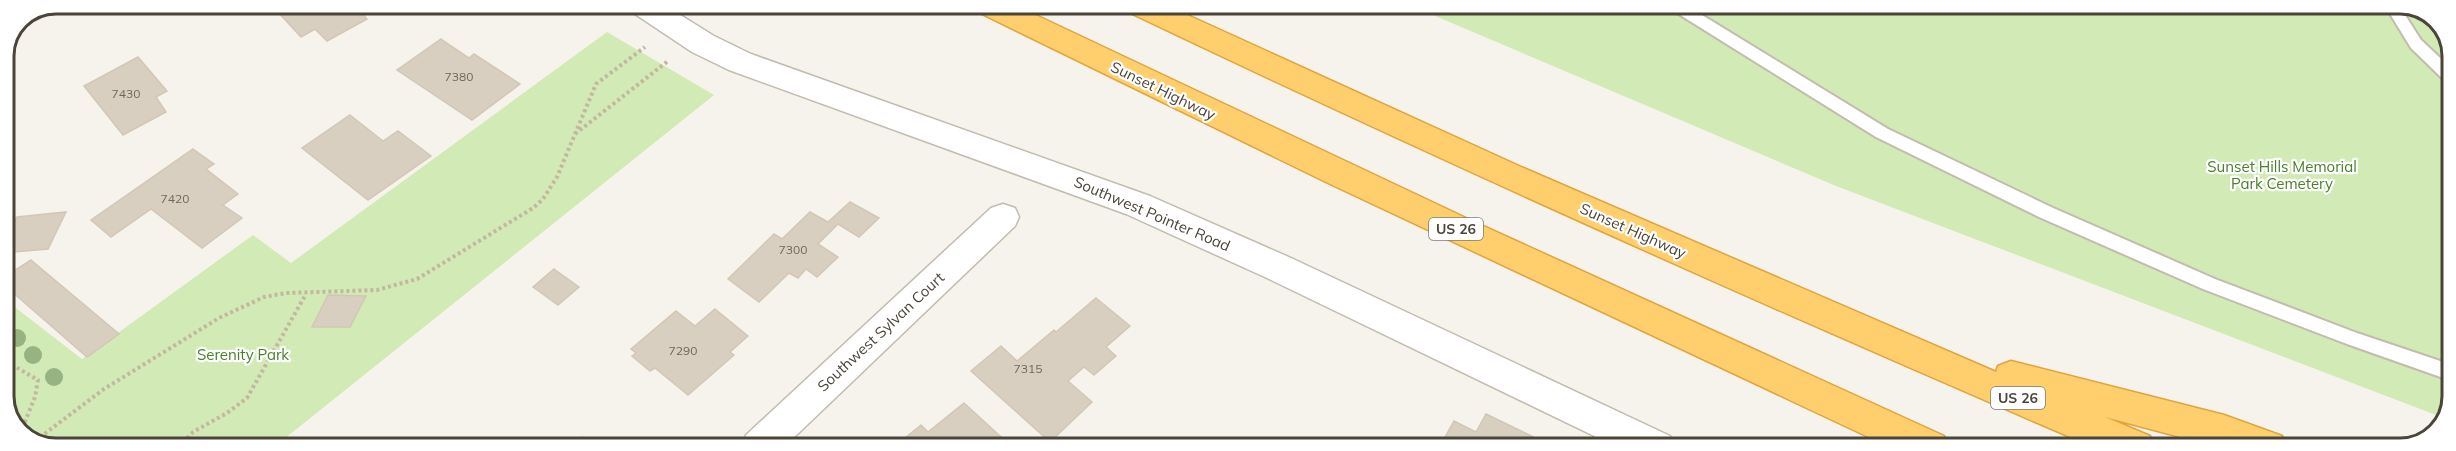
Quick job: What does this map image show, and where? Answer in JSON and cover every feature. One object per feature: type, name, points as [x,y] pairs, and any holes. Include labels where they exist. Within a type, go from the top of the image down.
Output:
[{"type":"highway","name":"Sunset Highway","points":[[1005,13],[1140,80],[1592,293],[1909,438]]},
{"type":"highway","name":"Sunset Highway","points":[[1157,13],[1492,168],[1899,348],[2114,438]]},
{"type":"highway","points":[[1899,348],[2241,438]]},
{"type":"street","name":"Southwest Pointer Road","points":[[655,13],[703,44],[740,62],[1138,205],[1278,268],[1635,438]]},
{"type":"street","name":"Southwest Sylvan Court","points":[[769,437],[1003,217]]},
{"type":"lane","points":[[1690,14],[1882,133],[2045,212],[2220,289],[2442,370]]},
{"type":"lane","points":[[2397,14],[2416,44],[2442,70]]},
{"type":"path","points":[[42,435],[104,389],[219,318],[264,297],[286,293],[377,290],[417,279],[533,208],[543,199],[556,177],[596,84],[650,44]]},
{"type":"path","points":[[574,134],[676,56]]},
{"type":"path","points":[[188,437],[247,398],[307,293]]},
{"type":"path","points":[[14,365],[38,380],[35,397],[24,423]]},
{"type":"green space","name":"Sunset Hills Memorial Park Cemetery","points":[[1430,14],[2406,14],[2419,18],[2434,30],[2442,53],[2441,406],[2437,415],[1836,186]]},
{"type":"green space","name":"Serenity Park","points":[[607,32],[714,95],[286,437],[50,437],[30,429],[19,416],[14,403],[14,306],[82,359],[253,235],[291,263]]},
{"type":"building","points":[[279,13],[361,13],[367,19],[327,41],[315,29],[301,37]]},
{"type":"building","points":[[441,39],[469,58],[474,54],[520,84],[472,120],[397,70]]},
{"type":"building","points":[[138,57],[167,91],[156,97],[166,112],[123,135],[84,86]]},
{"type":"building","points":[[350,115],[383,141],[398,131],[431,156],[368,200],[302,148]]},
{"type":"building","points":[[193,149],[214,164],[206,169],[238,194],[223,205],[242,218],[202,248],[151,209],[111,237],[91,220]]},
{"type":"building","points":[[850,202],[879,218],[859,237],[838,224],[818,244],[838,257],[817,277],[806,269],[798,278],[789,273],[759,302],[728,279],[774,234],[782,239],[810,212],[828,222]]},
{"type":"building","points":[[66,212],[48,249],[14,252],[13,223],[17,217]]},
{"type":"building","points":[[31,260],[119,334],[87,357],[14,293],[14,271]]},
{"type":"building","points":[[554,269],[579,287],[558,305],[533,287]]},
{"type":"building","points":[[328,295],[366,296],[350,327],[312,327]]},
{"type":"building","points":[[1096,298],[1130,326],[1106,347],[1116,356],[1094,375],[1084,367],[1068,381],[1092,402],[1055,437],[1045,437],[971,371],[1001,346],[1017,361],[1054,330],[1056,332]]},
{"type":"building","points":[[715,309],[748,336],[730,352],[734,355],[688,395],[655,368],[650,371],[632,356],[636,353],[631,349],[676,311],[695,326]]},
{"type":"building","points":[[964,403],[1002,437],[906,437],[921,425],[928,432]]},
{"type":"building","points":[[1486,414],[1535,438],[1445,438],[1454,421],[1476,432]]}]
